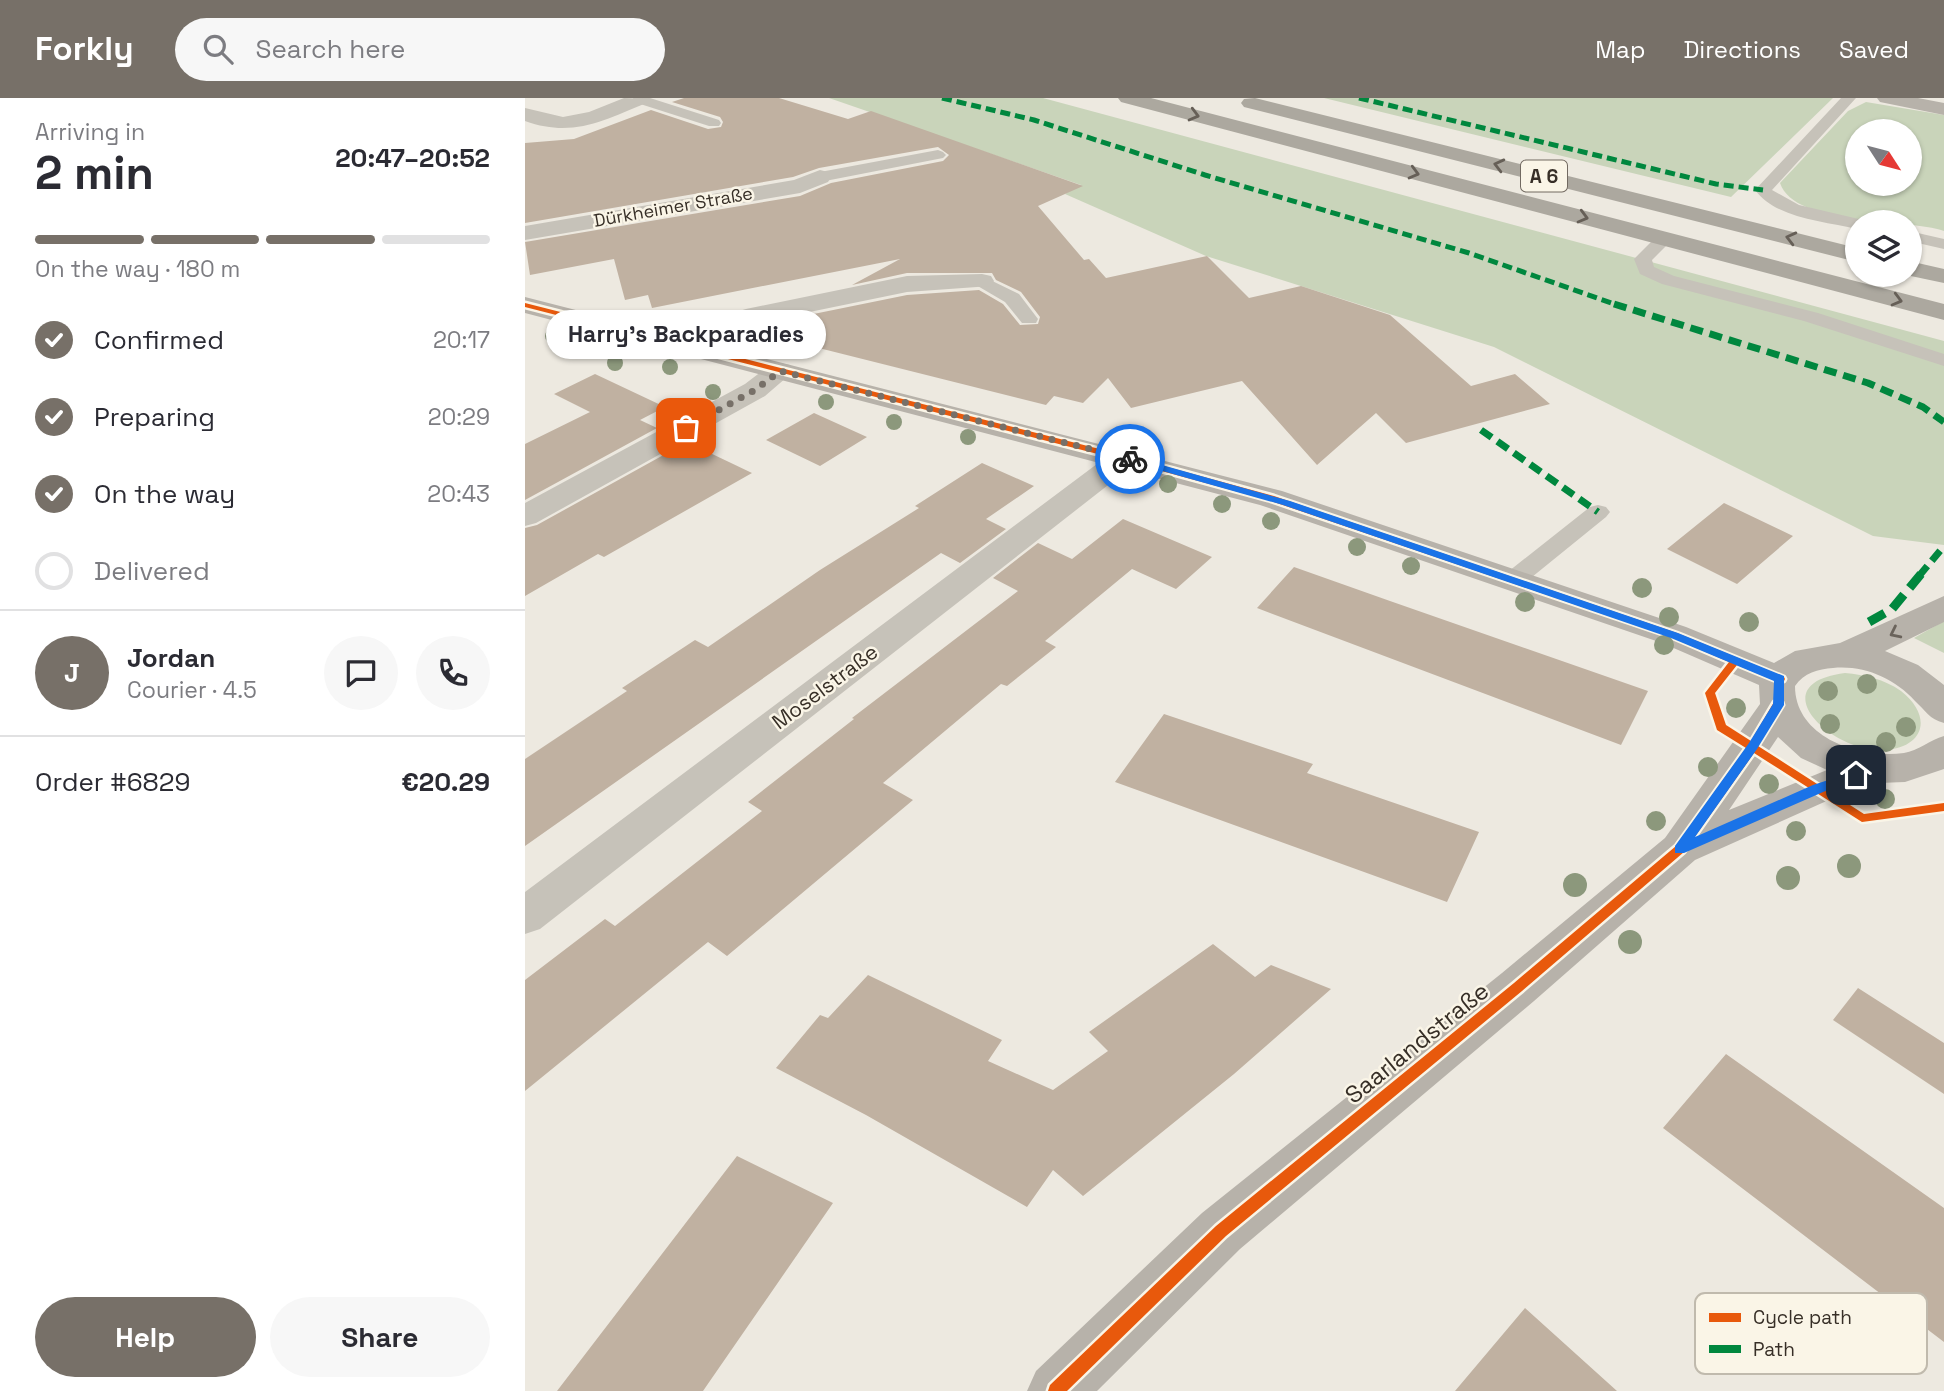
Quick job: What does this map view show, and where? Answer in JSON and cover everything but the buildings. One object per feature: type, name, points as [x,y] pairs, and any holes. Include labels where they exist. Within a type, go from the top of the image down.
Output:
[{"type":"highway","name":"A 6","points":[[1128,98],[1944,312]]},
{"type":"highway","name":"A 6","points":[[1232,98],[1845,252]]},
{"type":"highway","points":[[1922,270],[1943,274]]},
{"type":"street","points":[[525,114],[552,123],[566,123],[581,120],[637,98]]},
{"type":"street","points":[[1887,98],[1944,109]]},
{"type":"street","name":"Dürkheimer Straße","points":[[525,233],[800,186],[820,177]]},
{"type":"street","points":[[684,347],[713,327],[746,317],[907,284],[982,281]]},
{"type":"street","points":[[525,305],[1125,458],[1287,503],[1674,635],[1779,692]]},
{"type":"street","points":[[525,516],[755,390],[780,371]]},
{"type":"street","name":"Moselstraße","points":[[525,916],[1125,458]]},
{"type":"street","points":[[1845,655],[1892,635],[1944,607]]},
{"type":"street","points":[[1940,760],[1904,769],[1875,769],[1831,756],[1812,745],[1784,719],[1779,692],[1790,668],[1804,660],[1823,655],[1845,655],[1884,663],[1902,672],[1934,695],[1944,708]]},
{"type":"street","name":"Saarlandstraße","points":[[1056,1391],[1221,1231],[1560,952],[1679,849],[1753,746],[1779,692]]},
{"type":"street","name":"Saarlandstraße","points":[[1679,849],[1817,789],[1875,769]]},
{"type":"lane","points":[[637,98],[714,123]]},
{"type":"lane","points":[[1845,221],[1800,210],[1770,198],[1763,190],[1849,98]]},
{"type":"lane","points":[[820,177],[938,155]]},
{"type":"lane","points":[[1665,238],[1643,259],[1646,270],[1668,280],[1811,317],[1944,360]]},
{"type":"lane","points":[[1922,239],[1944,244]]},
{"type":"lane","points":[[982,281],[1012,298],[1029,319]]},
{"type":"lane","points":[[1513,580],[1598,512]]},
{"type":"green space","points":[[829,98],[1043,98],[1944,341],[1944,545],[1873,536],[1494,347],[1206,256],[1065,194],[1081,185]]},
{"type":"green space","points":[[1324,98],[1833,98],[1731,197]]},
{"type":"green space","points":[[1866,102],[1944,115],[1944,231],[1922,226],[1922,210],[1845,210],[1845,217],[1829,214],[1807,207],[1790,197],[1780,183],[1848,111]]},
{"type":"green space","points":[[1944,621],[1944,653],[1914,638]]},
{"type":"green space","points":[[1845,673],[1874,678],[1901,691],[1918,710],[1920,729],[1916,737],[1898,748],[1884,750],[1864,748],[1844,741],[1826,730],[1813,717],[1806,703],[1807,690],[1820,680]]},
{"type":"marked path","points":[[942,98],[1034,120],[1205,175],[1469,253],[1566,289],[1868,383],[1923,407],[1944,422]]},
{"type":"marked path","points":[[1359,98],[1716,184],[1763,190]]},
{"type":"marked path","points":[[1481,430],[1598,512]]},
{"type":"marked path","points":[[1869,622],[1892,609],[1944,546]]},
{"type":"cycle path","points":[[525,305],[1271,498],[1674,635],[1780,679]]},
{"type":"cycle path","points":[[1736,660],[1710,693],[1721,727],[1862,818],[1944,807]]},
{"type":"cycle path","points":[[1056,1391],[1221,1231],[1518,987],[1680,849],[1753,746],[1778,705]]},
{"type":"way so far","points":[[686,428],[755,390],[780,371],[1130,459]]},
{"type":"place","name":"Harry's Backparadies","points":[[686,428]]},
{"type":"route","points":[[1130,459],[1287,503],[1674,635],[1780,679],[1778,705],[1753,746],[1679,849],[1817,789],[1856,775]]}]
